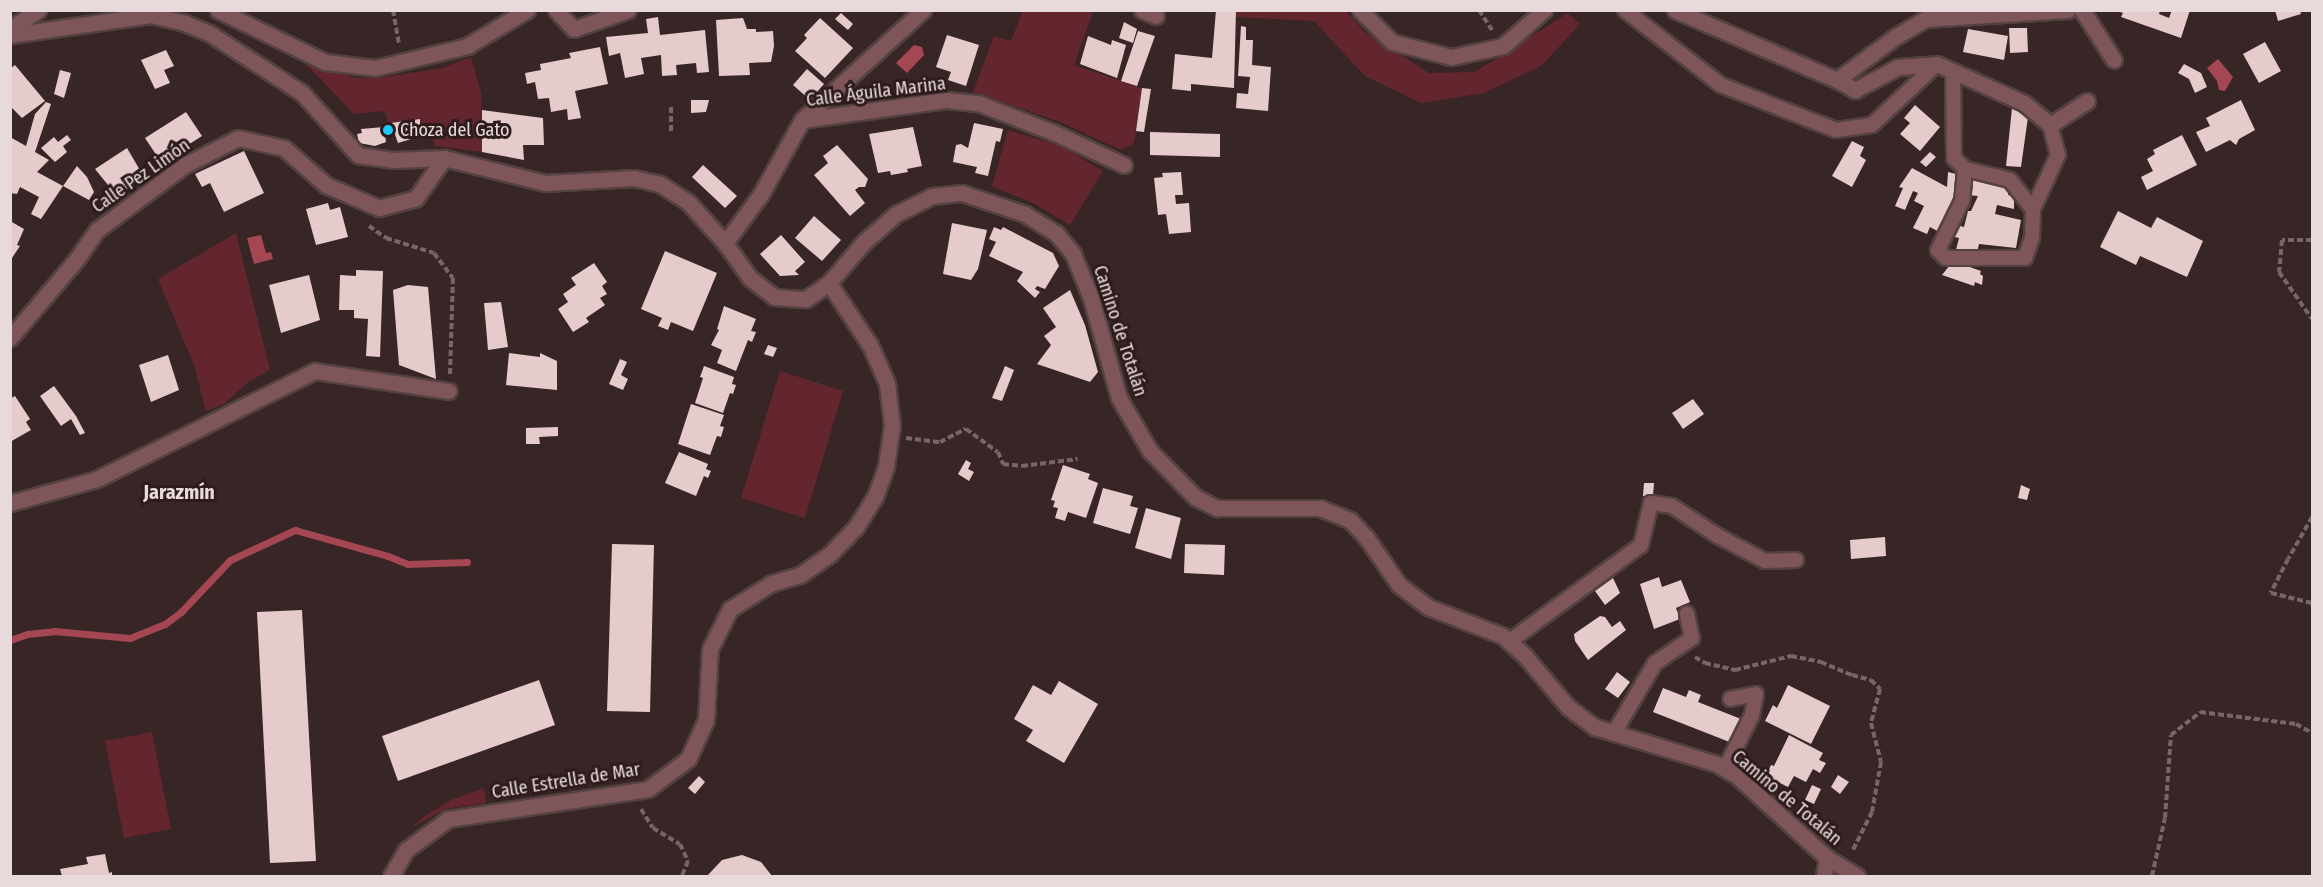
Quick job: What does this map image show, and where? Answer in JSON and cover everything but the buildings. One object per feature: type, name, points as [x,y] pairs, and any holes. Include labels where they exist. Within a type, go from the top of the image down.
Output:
[{"type":"street","points":[[10,29],[38,10]]},
{"type":"street","points":[[218,10],[325,62],[375,68],[467,46],[527,10]]},
{"type":"street","points":[[556,10],[574,29],[628,10]]},
{"type":"street","points":[[802,120],[923,10]]},
{"type":"street","points":[[1360,10],[1392,42],[1451,57],[1503,46],[1544,10]]},
{"type":"street","points":[[1675,10],[1856,90],[1898,67],[1937,64],[2024,103],[2050,125],[2087,101]]},
{"type":"street","points":[[1837,80],[1895,37],[1925,20],[2068,10]]},
{"type":"street","points":[[2082,10],[2114,60]]},
{"type":"street","name":"Camino de Totalán","points":[[10,35],[152,15],[184,23],[209,33],[302,93],[358,155],[393,160],[444,158],[545,183],[634,178],[660,184],[689,203],[724,243],[750,278],[774,297],[806,299],[829,283],[864,242],[896,214],[932,196],[962,193],[1026,214],[1056,233],[1073,254],[1091,298],[1119,398],[1150,452],[1195,497],[1217,508],[1320,508],[1350,520],[1366,537],[1399,585],[1428,607],[1503,636],[1568,707],[1595,727],[1717,764],[1737,776],[1834,862],[1857,876]]},
{"type":"street","name":"Calle Águila Marina","points":[[724,243],[760,194],[802,120],[947,100],[978,103],[1055,133],[1124,165]]},
{"type":"street","name":"Calle Pez Limón","points":[[10,338],[76,260],[97,230],[185,165],[238,138],[284,148],[326,185],[379,208],[416,198],[444,158]]},
{"type":"street","name":"Calle Estrella de Mar","points":[[391,876],[406,850],[448,819],[648,789],[688,759],[706,720],[710,649],[730,609],[772,583],[800,575],[830,554],[856,527],[875,497],[886,466],[892,426],[887,383],[870,345],[829,283]]},
{"type":"street","points":[[10,503],[97,479],[315,371],[449,391]]},
{"type":"street","points":[[1824,876],[1834,862]]},
{"type":"lane","points":[[1625,10],[1721,85],[1836,130],[1872,125],[1937,64]]},
{"type":"lane","points":[[1953,72],[1954,158],[1965,169],[2010,180],[2033,209]]},
{"type":"lane","points":[[1965,169],[1962,201],[1938,250],[1946,258],[2025,258],[2032,238],[2033,209],[2058,155],[2050,125]]},
{"type":"lane","points":[[1509,641],[1641,545],[1651,503],[1672,506],[1718,536],[1765,561],[1796,560]]},
{"type":"lane","points":[[1614,733],[1655,663],[1692,638],[1687,614]]},
{"type":"lane","points":[[1725,769],[1752,715],[1756,694],[1730,699]]},
{"type":"path","points":[[393,10],[401,62]]},
{"type":"path","points":[[671,107],[671,131]]},
{"type":"path","points":[[355,198],[353,214],[386,238],[434,253],[453,278],[449,391]]},
{"type":"path","points":[[2313,240],[2282,240],[2279,272],[2313,319]]},
{"type":"path","points":[[891,436],[940,442],[966,429],[998,452],[1003,464],[1022,466],[1078,459]]},
{"type":"path","points":[[2313,518],[2271,593],[2313,603]]},
{"type":"path","points":[[1679,648],[1706,663],[1735,670],[1763,661],[1791,656],[1821,662],[1871,680],[1880,689],[1871,723],[1881,762],[1872,812],[1852,852],[1834,862]]},
{"type":"path","points":[[2152,876],[2165,818],[2171,735],[2200,711],[2296,724],[2313,733]]},
{"type":"path","points":[[634,791],[640,809],[653,828],[680,844],[688,861],[682,876]]},
{"type":"shaded area","points":[[1023,10],[1093,11],[1074,65],[1142,88],[1134,143],[1121,150],[1058,121],[973,92],[994,36],[1011,41]]},
{"type":"shaded area","points":[[1236,11],[1346,11],[1365,32],[1429,73],[1475,72],[1568,13],[1580,24],[1541,66],[1484,93],[1421,103],[1365,76],[1314,21],[1236,17]]},
{"type":"shaded area","points":[[914,45],[922,47],[924,55],[907,73],[896,63]]},
{"type":"shaded area","points":[[471,57],[481,93],[482,152],[434,146],[433,129],[420,130],[419,119],[388,124],[385,111],[354,114],[305,63],[356,78],[379,78],[443,68]]},
{"type":"shaded area","points":[[2218,59],[2233,77],[2225,91],[2219,90],[2217,81],[2207,68]]},
{"type":"shaded area","points":[[1008,130],[1061,146],[1103,171],[1070,225],[1035,204],[992,186]]},
{"type":"shaded area","points":[[236,233],[270,370],[248,382],[224,404],[206,411],[194,365],[158,279]]},
{"type":"shaded area","points":[[261,235],[266,253],[271,252],[273,259],[254,264],[247,238]]},
{"type":"shaded area","points":[[780,371],[843,391],[805,518],[741,498]]},
{"type":"shaded area","points":[[152,732],[171,829],[124,838],[105,741]]},
{"type":"shaded area","points":[[484,788],[486,803],[446,809],[412,827],[423,817],[451,800]]},
{"type":"waterway","points":[[10,640],[27,634],[54,631],[130,638],[165,624],[181,612],[230,560],[295,530],[388,556],[408,564],[467,562]]},
{"type":"place","name":"Choza del Gato","points":[[388,130]]},
{"type":"district","name":"Jarazmín","points":[[179,492]]}]
